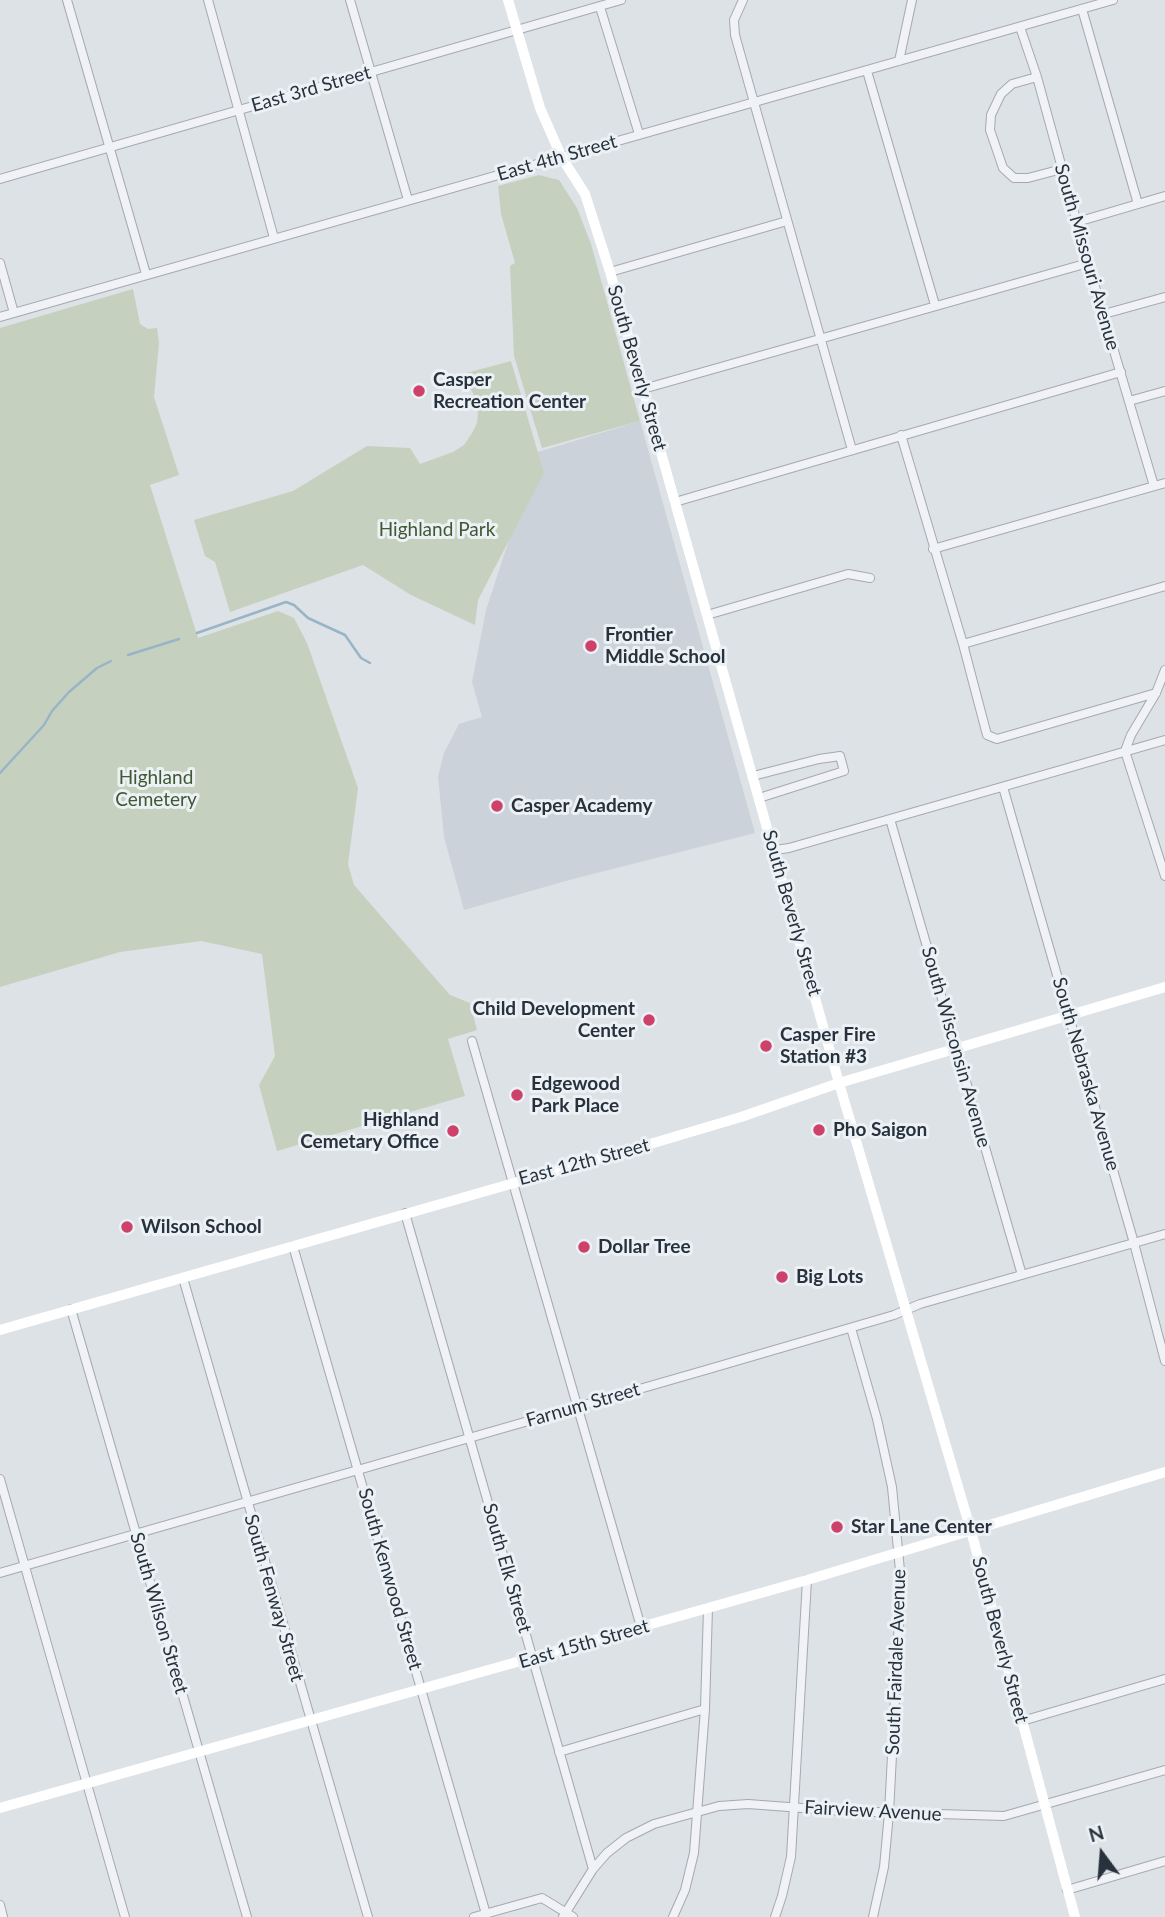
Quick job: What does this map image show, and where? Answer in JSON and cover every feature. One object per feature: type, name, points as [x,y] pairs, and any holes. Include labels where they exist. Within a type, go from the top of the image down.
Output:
[{"type":"main road","name":"South Beverly Street","points":[[508,0],[540,108],[562,158],[584,194],[610,272],[839,1083],[971,1531],[1075,1917]]},
{"type":"main road","name":"East 12th Street","points":[[0,1330],[716,1124],[839,1083],[1165,987]]},
{"type":"main road","name":"East 15th Street","points":[[0,1808],[807,1580],[1165,1472]]},
{"type":"street","points":[[67,0],[146,274]]},
{"type":"street","points":[[208,0],[274,238]]},
{"type":"street","points":[[350,0],[408,200]]},
{"type":"street","name":"East 3rd Street","points":[[0,178],[621,0]]},
{"type":"street","points":[[743,0],[733,27],[852,450]]},
{"type":"street","points":[[899,61],[912,0]]},
{"type":"street","name":"East 4th Street","points":[[0,317],[1113,0]]},
{"type":"street","points":[[600,7],[639,134]]},
{"type":"street","points":[[1082,9],[1138,204]]},
{"type":"street","name":"South Missouri Avenue","points":[[1020,27],[1037,77],[1088,263],[1154,486]]},
{"type":"street","points":[[867,71],[935,305]]},
{"type":"street","points":[[1037,77],[1012,84],[1001,94],[991,114],[990,130],[1003,168],[1014,178],[1028,178],[1062,169]]},
{"type":"street","points":[[1077,222],[1165,196]]},
{"type":"street","points":[[610,272],[787,221]]},
{"type":"street","points":[[0,263],[14,313]]},
{"type":"street","points":[[643,389],[1088,263]]},
{"type":"street","points":[[1104,314],[1165,297]]},
{"type":"street","points":[[675,502],[1121,372]]},
{"type":"street","points":[[1129,401],[1165,391]]},
{"type":"street","points":[[901,435],[987,735],[997,738],[1156,693]]},
{"type":"street","points":[[933,549],[1165,483]]},
{"type":"street","points":[[707,615],[849,574],[870,578]]},
{"type":"street","points":[[963,644],[1165,586]]},
{"type":"street","points":[[1165,670],[1156,693],[1131,735],[1125,751],[1165,876]]},
{"type":"street","points":[[775,850],[890,820],[1165,740]]},
{"type":"street","points":[[753,776],[840,756],[844,771],[759,798]]},
{"type":"street","name":"South Nebraska Avenue","points":[[1003,788],[1135,1243],[1165,1361]]},
{"type":"street","name":"South Wisconsin Avenue","points":[[890,820],[1022,1275]]},
{"type":"street","points":[[472,1041],[640,1627]]},
{"type":"street","name":"South Elk Street","points":[[405,1213],[593,1869]]},
{"type":"street","name":"Farnum Street","points":[[0,1573],[851,1328],[1165,1234]]},
{"type":"street","name":"South Kenwood Street","points":[[293,1246],[486,1913]]},
{"type":"street","name":"South Fenway Street","points":[[183,1278],[368,1917]]},
{"type":"street","name":"South Wilson Street","points":[[71,1309],[247,1917]]},
{"type":"street","name":"South Fairdale Avenue","points":[[851,1328],[877,1419],[892,1487],[900,1552],[901,1581],[889,1813],[884,1867],[873,1917]]},
{"type":"street","points":[[0,1479],[125,1917]]},
{"type":"street","points":[[775,1917],[791,1857],[807,1580]]},
{"type":"street","points":[[673,1917],[685,1890],[692,1861],[698,1812],[710,1627],[708,1608]]},
{"type":"street","points":[[1022,1721],[1165,1679]]},
{"type":"street","points":[[559,1752],[705,1709]]},
{"type":"street","name":"Fairview Avenue","points":[[593,1869],[614,1847],[654,1824],[738,1804],[889,1813],[1004,1816],[1165,1770]]},
{"type":"street","points":[[1068,1890],[1165,1861]]},
{"type":"street","points":[[474,1917],[541,1898],[567,1915],[593,1869]]},
{"type":"street","points":[[0,1905],[3,1917]]},
{"type":"shaded area","name":"Frontier Middle School","points":[[640,421],[755,833],[464,910],[444,837],[438,776],[444,753],[459,724],[482,717],[472,682],[486,610],[538,452]]},
{"type":"green space","points":[[539,175],[559,180],[577,208],[591,244],[640,421],[542,448],[514,356],[510,266],[515,263],[501,214],[498,186]]},
{"type":"green space","name":"Highland Cemetery","points":[[133,289],[140,324],[148,329],[157,328],[159,343],[154,397],[179,475],[150,485],[198,638],[278,611],[294,618],[307,643],[358,788],[348,864],[354,885],[450,995],[470,1003],[477,1030],[448,1039],[465,1096],[277,1151],[259,1085],[275,1056],[262,954],[201,941],[120,952],[0,987],[0,328]]},
{"type":"green space","name":"Highland Park","points":[[511,361],[544,473],[478,600],[475,625],[411,595],[363,565],[230,612],[215,562],[205,556],[194,520],[293,491],[367,446],[410,448],[420,464],[453,452],[464,445],[472,433],[478,413],[473,393],[467,384],[455,376]]},
{"type":"waterway","points":[[197,633],[286,602],[294,605],[308,618],[345,635],[361,658],[370,663]]},
{"type":"waterway","points":[[128,655],[179,639]]},
{"type":"waterway","points":[[0,773],[44,725],[69,692],[97,668],[111,661]]},
{"type":"place","name":"Casper Recreation Center","points":[[419,391]]},
{"type":"place","name":"Frontier Middle School","points":[[591,646]]},
{"type":"place","name":"Casper Academy","points":[[497,806]]},
{"type":"place","name":"Child Development Center","points":[[649,1020]]},
{"type":"place","name":"Casper Fire Station #3","points":[[766,1046]]},
{"type":"place","name":"Edgewood Park Place","points":[[517,1095]]},
{"type":"place","name":"Pho Saigon","points":[[819,1130]]},
{"type":"place","name":"Highland Cemetary Office","points":[[453,1131]]},
{"type":"place","name":"Wilson School","points":[[127,1227]]},
{"type":"place","name":"Dollar Tree","points":[[584,1247]]},
{"type":"place","name":"Big Lots","points":[[782,1277]]},
{"type":"place","name":"Star Lane Center","points":[[837,1527]]}]
